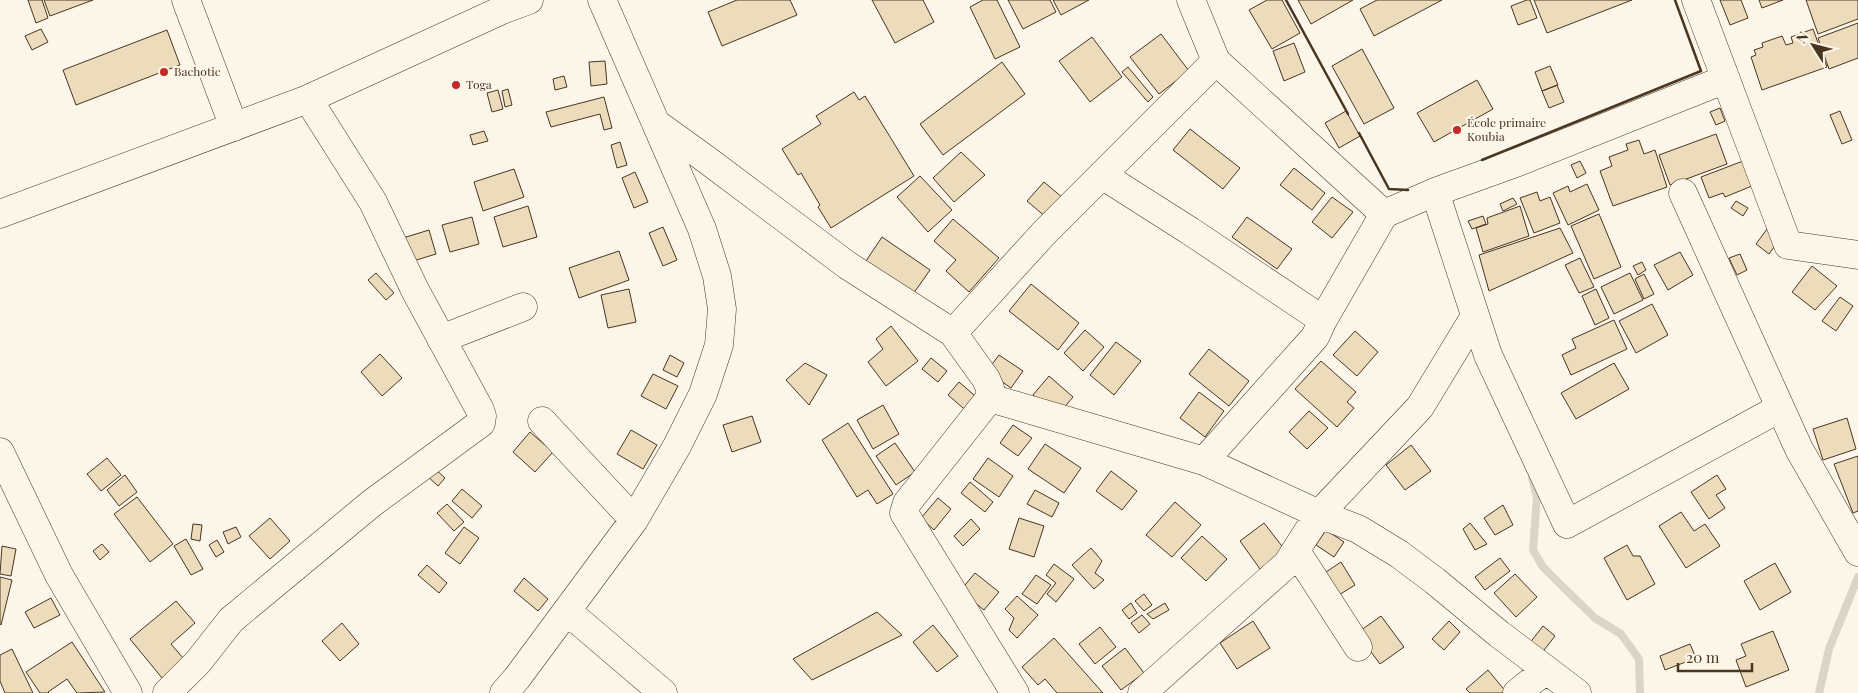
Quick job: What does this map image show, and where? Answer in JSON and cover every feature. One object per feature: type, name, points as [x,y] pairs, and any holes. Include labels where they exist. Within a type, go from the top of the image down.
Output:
[{"type":"street","points":[[186,0],[234,127]]},
{"type":"street","points":[[0,214],[308,99],[498,5],[529,0]]},
{"type":"street","points":[[504,693],[634,520],[677,446],[702,394],[719,345],[722,309],[717,276],[702,229],[602,0]]},
{"type":"street","points":[[1191,0],[1216,61],[1384,214]]},
{"type":"street","points":[[1696,0],[1788,245],[1858,255]]},
{"type":"street","points":[[953,333],[1044,233],[1216,61]]},
{"type":"street","points":[[1204,461],[1315,337],[1384,214],[1435,192],[1518,162],[1726,79]]},
{"type":"street","points":[[167,693],[198,662],[231,620],[372,504],[481,423],[482,416],[480,410],[441,339],[373,202],[308,99]]},
{"type":"street","points":[[657,124],[715,165],[847,265],[953,333],[986,379],[990,388],[990,398],[907,503],[904,513],[1006,690]]},
{"type":"street","points":[[1102,175],[1323,320]]},
{"type":"street","points":[[1435,192],[1488,355],[1567,524],[1780,408]]},
{"type":"street","points":[[1683,193],[1799,449],[1858,552]]},
{"type":"street","points":[[441,339],[523,307]]},
{"type":"street","points":[[1142,693],[1287,564],[1319,514],[1420,407],[1474,316]]},
{"type":"street","points":[[990,398],[1204,461],[1319,514],[1358,529],[1399,554],[1499,634],[1577,693]]},
{"type":"street","points":[[542,421],[634,520]]},
{"type":"street","points":[[0,452],[58,575],[128,693]]},
{"type":"street","points":[[1296,551],[1358,647]]},
{"type":"street","points":[[567,610],[663,693]]},
{"type":"street","points":[[1517,693],[1546,670]]},
{"type":"building","points":[[28,0],[42,0],[48,18],[36,23]]},
{"type":"building","points":[[44,0],[93,0],[50,16]]},
{"type":"building","points":[[737,0],[790,0],[797,15],[722,46],[708,12]]},
{"type":"building","points":[[872,0],[923,0],[934,22],[895,43]]},
{"type":"building","points":[[983,0],[997,0],[1020,47],[995,59],[970,7]]},
{"type":"building","points":[[1008,0],[1050,0],[1056,12],[1023,29]]},
{"type":"building","points":[[1053,0],[1089,0],[1061,15]]},
{"type":"building","points":[[1267,0],[1282,0],[1300,33],[1272,49],[1249,10]]},
{"type":"building","points":[[1298,0],[1353,0],[1311,24]]},
{"type":"building","points":[[1377,0],[1442,0],[1374,36],[1360,9]]},
{"type":"building","points":[[1530,0],[1537,18],[1518,25],[1511,6]]},
{"type":"building","points":[[1534,0],[1632,0],[1547,33]]},
{"type":"building","points":[[1720,0],[1741,0],[1748,18],[1730,25]]},
{"type":"building","points":[[1759,0],[1783,0],[1762,8]]},
{"type":"building","points":[[1806,0],[1858,0],[1858,19],[1818,34]]},
{"type":"building","points":[[1858,23],[1858,58],[1829,69],[1818,38]]},
{"type":"building","points":[[41,29],[48,42],[32,50],[25,36]]},
{"type":"building","points":[[1813,29],[1827,67],[1762,90],[1751,57],[1756,55],[1754,50],[1763,47],[1762,43],[1782,36],[1786,45],[1793,43],[1791,37]]},
{"type":"building","points":[[167,30],[180,65],[76,105],[63,70]]},
{"type":"building","points":[[1161,34],[1189,71],[1159,94],[1130,57]]},
{"type":"building","points":[[1092,37],[1122,77],[1090,102],[1059,61]]},
{"type":"building","points":[[1294,43],[1305,72],[1284,81],[1273,51]]},
{"type":"building","points":[[1362,49],[1394,108],[1364,124],[1332,66]]},
{"type":"building","points":[[605,61],[607,84],[591,86],[589,62]]},
{"type":"building","points":[[1002,62],[1025,94],[943,155],[920,124]]},
{"type":"building","points":[[1550,66],[1558,85],[1542,91],[1535,72]]},
{"type":"building","points":[[1128,67],[1153,97],[1148,102],[1122,72]]},
{"type":"building","points":[[564,76],[567,87],[555,90],[553,79]]},
{"type":"building","points":[[1477,80],[1493,109],[1434,142],[1417,113]]},
{"type":"building","points":[[1557,85],[1564,102],[1549,108],[1542,91]]},
{"type":"building","points":[[508,89],[512,105],[505,107],[502,91]]},
{"type":"building","points":[[498,90],[503,109],[492,112],[487,93]]},
{"type":"building","points":[[854,92],[859,100],[865,96],[914,176],[831,228],[801,173],[798,175],[782,149],[821,124],[816,116]]},
{"type":"building","points":[[604,97],[612,128],[604,130],[600,114],[551,127],[546,112]]},
{"type":"building","points":[[1720,108],[1725,121],[1716,125],[1710,112]]},
{"type":"building","points":[[1346,111],[1360,136],[1339,148],[1325,123]]},
{"type":"building","points":[[1840,111],[1852,140],[1842,144],[1830,115]]},
{"type":"building","points":[[1190,129],[1240,168],[1223,189],[1173,150]]},
{"type":"building","points":[[484,131],[488,141],[473,145],[470,135]]},
{"type":"building","points":[[1716,134],[1727,164],[1670,185],[1659,155]]},
{"type":"building","points":[[1639,140],[1644,154],[1655,150],[1667,187],[1613,206],[1600,171],[1612,166],[1609,157],[1628,150],[1626,144]]},
{"type":"building","points":[[620,142],[627,165],[617,168],[611,145]]},
{"type":"building","points":[[961,152],[985,175],[954,202],[933,178]]},
{"type":"building","points":[[1580,161],[1586,173],[1577,178],[1571,165]]},
{"type":"building","points":[[1743,161],[1752,186],[1725,197],[1723,193],[1709,198],[1701,177]]},
{"type":"building","points":[[1294,168],[1325,193],[1312,210],[1280,185]]},
{"type":"building","points":[[514,169],[524,197],[483,211],[474,182]]},
{"type":"building","points":[[635,172],[648,202],[634,208],[622,178]]},
{"type":"building","points":[[920,176],[952,210],[928,232],[897,197]]},
{"type":"building","points":[[1044,182],[1063,198],[1047,218],[1027,201]]},
{"type":"building","points":[[1587,184],[1599,210],[1568,225],[1553,193],[1568,186],[1570,192]]},
{"type":"building","points":[[1537,192],[1540,201],[1550,197],[1560,223],[1534,233],[1520,198]]},
{"type":"building","points":[[1332,197],[1353,212],[1332,238],[1312,222]]},
{"type":"building","points":[[1513,198],[1517,204],[1503,211],[1500,204]]},
{"type":"building","points":[[1736,201],[1748,208],[1743,216],[1731,208]]},
{"type":"building","points":[[528,206],[537,237],[503,247],[494,217]]},
{"type":"building","points":[[1520,206],[1529,236],[1483,252],[1476,228],[1488,224],[1487,218]]},
{"type":"building","points":[[1599,214],[1621,267],[1594,279],[1571,226]]},
{"type":"building","points":[[1483,216],[1486,224],[1472,229],[1468,221]]},
{"type":"building","points":[[472,217],[479,244],[450,252],[442,225]]},
{"type":"building","points":[[1247,217],[1292,249],[1277,269],[1232,237]]},
{"type":"building","points":[[953,219],[999,258],[969,292],[946,271],[956,260],[934,241]]},
{"type":"building","points":[[663,227],[677,260],[663,266],[649,233]]},
{"type":"building","points":[[1560,228],[1573,253],[1489,291],[1479,255]]},
{"type":"building","points":[[1767,229],[1780,239],[1769,254],[1756,244]]},
{"type":"building","points":[[429,230],[436,254],[410,262],[403,238]]},
{"type":"building","points":[[882,237],[930,270],[911,297],[864,264]]},
{"type":"building","points":[[619,251],[629,280],[579,298],[569,268]]},
{"type":"building","points":[[1680,252],[1693,275],[1668,290],[1654,265]]},
{"type":"building","points":[[1740,254],[1747,270],[1737,275],[1729,258]]},
{"type":"building","points":[[1580,258],[1594,287],[1579,293],[1565,265]]},
{"type":"building","points":[[1642,262],[1646,270],[1638,275],[1633,266]]},
{"type":"building","points":[[1812,266],[1837,286],[1815,310],[1792,292]]},
{"type":"building","points":[[376,273],[394,293],[386,300],[368,280]]},
{"type":"building","points":[[1630,273],[1643,300],[1614,314],[1601,287]]},
{"type":"building","points":[[1644,274],[1654,294],[1644,299],[1635,279]]},
{"type":"building","points":[[1031,284],[1079,323],[1058,350],[1009,311]]},
{"type":"building","points":[[629,289],[636,322],[608,328],[601,295]]},
{"type":"building","points":[[1596,289],[1609,318],[1595,325],[1582,296]]},
{"type":"building","points":[[1840,297],[1853,306],[1836,331],[1822,321]]},
{"type":"building","points":[[1652,304],[1668,335],[1636,353],[1619,321]]},
{"type":"building","points":[[1614,320],[1627,349],[1571,375],[1562,355],[1576,348],[1572,339]]},
{"type":"building","points":[[891,326],[918,361],[886,386],[868,362],[883,349],[876,339]]},
{"type":"building","points":[[1085,330],[1104,347],[1083,371],[1064,353]]},
{"type":"building","points":[[1355,331],[1378,352],[1357,376],[1333,355]]},
{"type":"building","points":[[1116,342],[1141,361],[1114,395],[1090,375]]},
{"type":"building","points":[[1209,349],[1249,381],[1229,406],[1189,374]]},
{"type":"building","points":[[380,354],[402,378],[382,396],[361,372]]},
{"type":"building","points":[[670,355],[684,363],[677,377],[663,370]]},
{"type":"building","points":[[999,355],[1023,371],[1011,388],[987,371]]},
{"type":"building","points":[[931,358],[947,371],[938,382],[922,369]]},
{"type":"building","points":[[1321,361],[1356,392],[1347,402],[1354,408],[1337,427],[1295,389]]},
{"type":"building","points":[[805,363],[827,375],[809,405],[786,380]]},
{"type":"building","points":[[1614,363],[1629,389],[1576,419],[1561,393]]},
{"type":"building","points":[[653,374],[678,386],[666,409],[641,396]]},
{"type":"building","points":[[1049,376],[1073,397],[1057,416],[1033,395]]},
{"type":"building","points":[[959,382],[981,401],[970,414],[948,395]]},
{"type":"building","points":[[1199,392],[1224,411],[1205,437],[1180,418]]},
{"type":"building","points":[[883,405],[899,434],[873,449],[857,420]]},
{"type":"building","points":[[1309,411],[1328,428],[1307,449],[1289,432]]},
{"type":"building","points":[[752,416],[761,442],[732,452],[723,425]]},
{"type":"building","points":[[1847,418],[1856,449],[1823,460],[1813,429]]},
{"type":"building","points":[[848,423],[893,494],[877,504],[868,490],[857,497],[822,440]]},
{"type":"building","points":[[1013,425],[1032,438],[1018,456],[1000,443]]},
{"type":"building","points":[[631,430],[657,445],[643,469],[617,454]]},
{"type":"building","points":[[530,432],[553,452],[535,472],[513,452]]},
{"type":"building","points":[[895,443],[915,472],[896,485],[876,456]]},
{"type":"building","points":[[1045,444],[1081,468],[1064,493],[1028,469]]},
{"type":"building","points":[[1411,445],[1431,471],[1405,490],[1386,465]]},
{"type":"building","points":[[1858,456],[1858,511],[1853,513],[1834,464]]},
{"type":"building","points":[[107,458],[121,475],[101,491],[87,474]]},
{"type":"building","points":[[988,458],[1013,476],[999,497],[973,479]]},
{"type":"building","points":[[432,466],[445,478],[438,486],[425,474]]},
{"type":"building","points":[[1111,471],[1137,491],[1122,510],[1096,491]]},
{"type":"building","points":[[125,475],[137,492],[119,506],[107,490]]},
{"type":"building","points":[[1717,475],[1726,489],[1716,495],[1725,508],[1709,519],[1691,492]]},
{"type":"building","points":[[970,482],[993,502],[985,512],[961,493]]},
{"type":"building","points":[[462,489],[482,506],[472,518],[452,501]]},
{"type":"building","points":[[1035,490],[1059,503],[1052,517],[1027,504]]},
{"type":"building","points":[[137,497],[173,544],[150,562],[114,514]]},
{"type":"building","points":[[938,498],[951,509],[934,530],[921,518]]},
{"type":"building","points":[[1175,502],[1201,525],[1172,557],[1146,535]]},
{"type":"building","points":[[447,504],[464,522],[454,531],[437,513]]},
{"type":"building","points":[[1503,505],[1513,525],[1495,535],[1484,518]]},
{"type":"building","points":[[1681,512],[1694,531],[1705,524],[1720,546],[1686,568],[1659,526]]},
{"type":"building","points":[[270,518],[290,541],[270,559],[249,536]]},
{"type":"building","points":[[1019,518],[1044,526],[1034,557],[1009,549]]},
{"type":"building","points":[[971,519],[980,529],[963,546],[954,536]]},
{"type":"building","points":[[1264,523],[1285,550],[1260,569],[1240,541]]},
{"type":"building","points":[[1470,523],[1487,544],[1475,550],[1463,529]]},
{"type":"building","points":[[193,524],[202,525],[200,541],[191,539]]},
{"type":"building","points":[[236,527],[241,537],[228,544],[223,532]]},
{"type":"building","points":[[464,527],[479,538],[460,564],[445,553]]},
{"type":"building","points":[[1326,530],[1344,542],[1334,557],[1316,545]]},
{"type":"building","points":[[1202,536],[1227,559],[1206,581],[1181,558]]},
{"type":"building","points":[[186,539],[203,569],[191,575],[174,546]]},
{"type":"building","points":[[217,540],[224,552],[216,557],[209,545]]},
{"type":"building","points":[[102,544],[109,552],[100,560],[93,551]]},
{"type":"building","points":[[1627,545],[1633,556],[1640,556],[1655,584],[1627,600],[1604,558]]},
{"type":"building","points":[[2,546],[16,549],[11,576],[0,574]]},
{"type":"building","points":[[1091,548],[1102,561],[1095,573],[1104,580],[1094,589],[1072,565]]},
{"type":"building","points":[[1500,558],[1510,571],[1485,590],[1475,577]]},
{"type":"building","points":[[1341,562],[1355,585],[1334,598],[1320,576]]},
{"type":"building","points":[[1775,563],[1791,592],[1760,610],[1744,581]]},
{"type":"building","points":[[1054,564],[1074,579],[1056,602],[1047,594],[1056,583],[1046,575]]},
{"type":"building","points":[[427,565],[447,583],[439,593],[418,575]]},
{"type":"building","points":[[975,573],[999,592],[984,610],[960,591]]},
{"type":"building","points":[[1515,574],[1537,597],[1516,617],[1494,593]]},
{"type":"building","points":[[1036,575],[1051,585],[1037,604],[1022,594]]},
{"type":"building","points":[[0,577],[12,580],[1,625],[0,624]]},
{"type":"building","points":[[524,578],[548,599],[538,611],[514,591]]},
{"type":"building","points":[[1144,594],[1152,605],[1144,611],[1135,601]]},
{"type":"building","points":[[1017,596],[1038,615],[1017,638],[1009,630],[1014,618],[1005,609]]},
{"type":"building","points":[[51,598],[60,615],[34,628],[25,612]]},
{"type":"building","points":[[176,601],[195,623],[171,644],[189,665],[167,684],[130,639]]},
{"type":"building","points":[[1131,603],[1137,613],[1129,619],[1122,610]]},
{"type":"building","points":[[1165,603],[1169,610],[1153,619],[1147,614]]},
{"type":"building","points":[[877,612],[902,635],[812,680],[793,659]]},
{"type":"building","points":[[1142,615],[1150,624],[1139,633],[1131,623]]},
{"type":"building","points":[[1381,616],[1404,647],[1380,664],[1357,633]]},
{"type":"building","points":[[1253,621],[1270,648],[1237,669],[1220,643]]},
{"type":"building","points":[[1449,621],[1460,632],[1444,650],[1432,639]]},
{"type":"building","points":[[342,623],[359,644],[340,661],[322,641]]},
{"type":"building","points":[[933,625],[958,656],[937,672],[913,642]]},
{"type":"building","points":[[1543,626],[1555,636],[1537,659],[1525,649]]},
{"type":"building","points":[[1100,627],[1116,647],[1095,664],[1079,644]]},
{"type":"building","points":[[1773,631],[1789,670],[1746,687],[1736,660],[1746,656],[1741,644]]},
{"type":"building","points":[[1054,638],[1103,693],[1057,693],[1045,679],[1038,685],[1022,667]]},
{"type":"building","points":[[72,642],[105,692],[77,693],[67,679],[49,693],[40,693],[26,672]]},
{"type":"building","points":[[1690,644],[1696,658],[1665,670],[1660,656]]},
{"type":"building","points":[[1125,648],[1144,673],[1121,690],[1102,666]]},
{"type":"building","points":[[12,649],[33,693],[5,693],[0,681],[0,655]]},
{"type":"building","points":[[1488,670],[1507,693],[1470,693],[1466,689]]},
{"type":"waterway","points":[[1532,478],[1537,497],[1533,550],[1543,567],[1595,618],[1621,634],[1639,659],[1640,693]]},
{"type":"waterway","points":[[1819,693],[1829,649],[1858,577]]},
{"type":"wall","points":[[1286,0],[1348,114]]},
{"type":"wall","points":[[1482,160],[1701,71],[1675,0]]},
{"type":"wall","points":[[1359,133],[1389,189],[1408,190]]},
{"type":"place","name":"Bachotic","points":[[164,72]]},
{"type":"place","name":"Toga","points":[[456,85]]},
{"type":"place","name":"École primaire Koubia","points":[[1457,130]]}]
